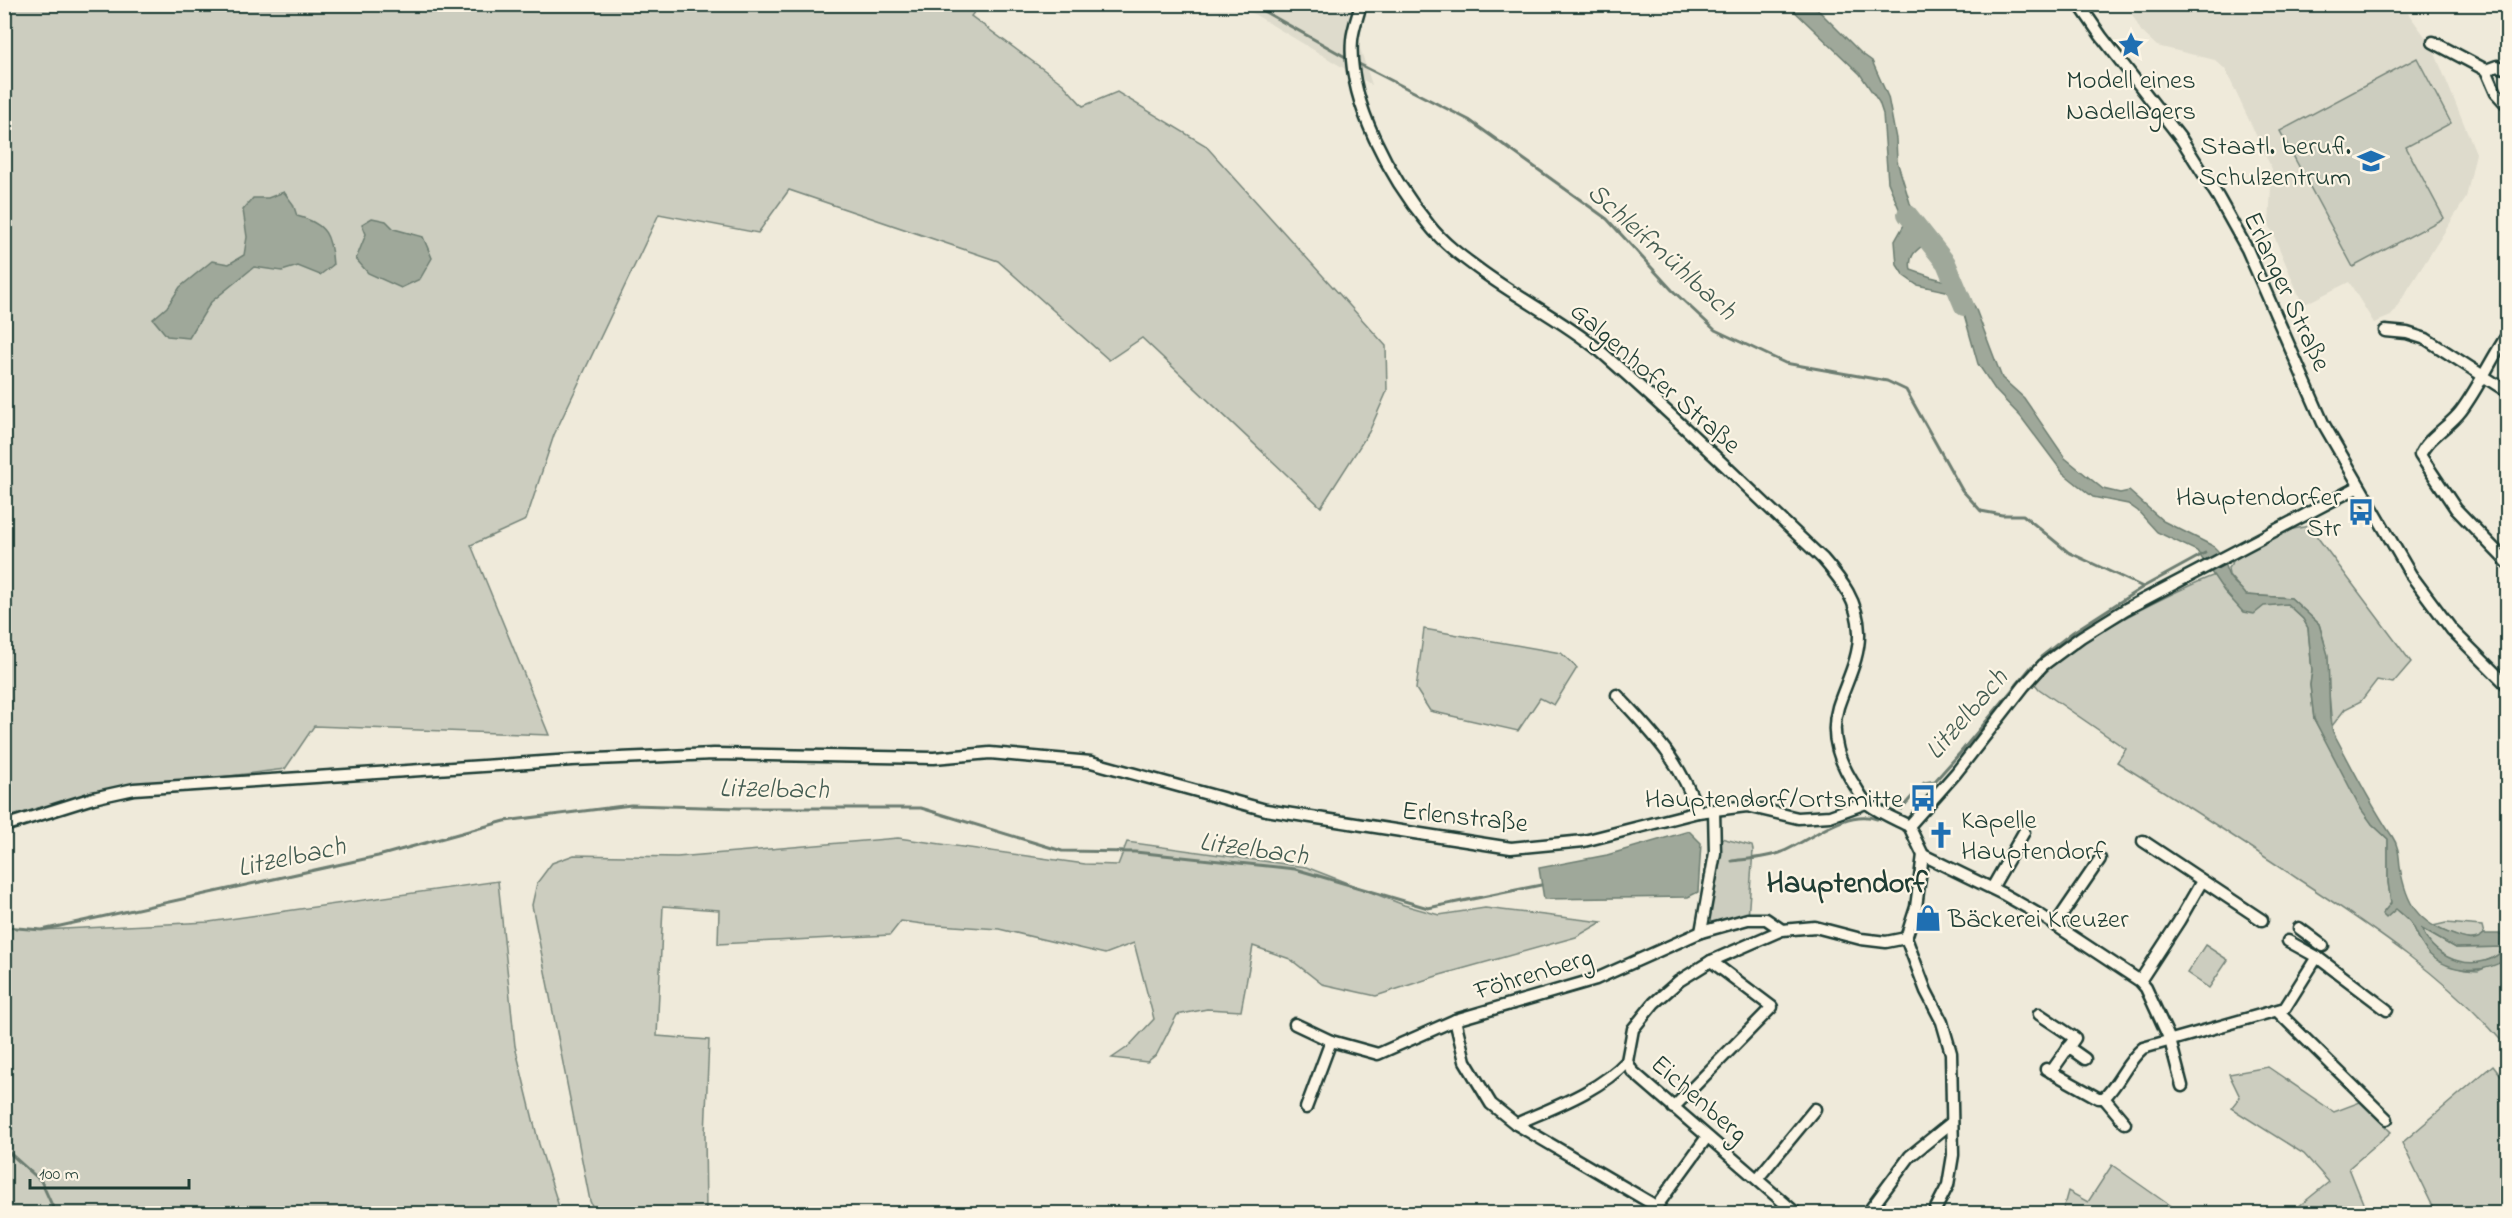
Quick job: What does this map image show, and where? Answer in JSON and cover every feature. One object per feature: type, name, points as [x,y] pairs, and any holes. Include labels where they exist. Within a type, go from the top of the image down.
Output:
[{"type":"street","name":"Galgenhofer Straße","points":[[1361,4],[1352,39],[1354,79],[1370,126],[1390,171],[1430,227],[1482,272],[1581,334],[1624,371],[1686,427],[1823,559],[1844,584],[1855,607],[1859,633],[1853,670],[1838,708],[1834,729],[1838,755],[1866,803]]},
{"type":"street","name":"Erlanger Straße","points":[[2079,4],[2182,140],[2218,196],[2247,249],[2323,423],[2411,575],[2432,605],[2484,664],[2508,686]]},
{"type":"street","points":[[2433,42],[2486,70],[2496,93],[2508,106]]},
{"type":"street","points":[[2486,70],[2497,66],[2508,69]]},
{"type":"street","points":[[2385,331],[2408,333],[2426,339],[2508,392]]},
{"type":"street","points":[[2508,334],[2461,411],[2445,429],[2424,446],[2420,455],[2456,509],[2508,563]]},
{"type":"street","points":[[1909,826],[1956,773],[2043,665],[2109,619],[2358,487]]},
{"type":"street","points":[[1617,695],[1677,763],[1698,812]]},
{"type":"street","name":"Erlenstraße","points":[[4,826],[93,798],[134,789],[572,760],[714,754],[934,758],[990,753],[1092,762],[1266,810],[1511,848],[1584,841],[1698,812],[1747,806],[1798,818],[1830,816],[1866,803]]},
{"type":"street","points":[[1866,803],[1909,826],[1923,855],[1916,907],[1906,938],[1926,991],[1942,1022],[1951,1053],[1953,1155],[1948,1185],[1933,1214]]},
{"type":"street","points":[[1701,932],[1715,853],[1714,810]]},
{"type":"street","points":[[1992,888],[2024,832]]},
{"type":"street","points":[[2143,841],[2262,920]]},
{"type":"street","points":[[1923,855],[1992,888],[2055,925],[2140,981],[2150,996],[2169,1040],[2182,1086]]},
{"type":"street","points":[[2055,925],[2100,860]]},
{"type":"street","points":[[2140,981],[2202,881]]},
{"type":"street","name":"Föhrenberg","points":[[1295,1024],[1331,1041],[1378,1054],[1455,1020],[1596,979],[1701,932],[1748,919],[1766,919],[1782,930]]},
{"type":"street","name":"Eichenberg","points":[[1797,1214],[1632,1071],[1627,1061],[1633,1029],[1654,1003],[1679,981],[1711,961],[1782,930],[1815,927],[1886,942],[1906,938]]},
{"type":"street","points":[[2299,928],[2323,946]]},
{"type":"street","points":[[2288,941],[2316,957],[2387,1010]]},
{"type":"street","points":[[2104,1098],[2116,1084],[2132,1057],[2143,1048],[2278,1012],[2284,1008],[2316,957]]},
{"type":"street","points":[[1673,1108],[1772,1007],[1711,961]]},
{"type":"street","points":[[2278,1012],[2387,1119]]},
{"type":"street","points":[[2039,1014],[2075,1038],[2049,1071],[2098,1098],[2104,1098],[2125,1122]]},
{"type":"street","points":[[1455,1020],[1465,1060],[1491,1104],[1516,1124],[1655,1211],[1707,1137]]},
{"type":"street","points":[[1306,1108],[1331,1041]]},
{"type":"street","points":[[2068,1047],[2085,1059]]},
{"type":"street","points":[[1516,1124],[1568,1101],[1613,1076],[1627,1061]]},
{"type":"street","name":"Eichenberg","points":[[1758,1178],[1815,1109]]},
{"type":"street","points":[[1867,1214],[1910,1156],[1951,1124]]},
{"type":"shaded area","points":[[5,5],[980,5],[971,16],[1063,84],[1083,106],[1117,92],[1205,145],[1386,346],[1387,391],[1369,432],[1321,507],[1142,338],[1109,360],[998,261],[789,190],[758,233],[659,214],[554,435],[526,520],[471,545],[549,735],[314,726],[285,769],[93,793],[5,820]]},
{"type":"shaded area","points":[[1239,5],[1346,5],[1372,85]]},
{"type":"shaded area","points":[[1813,5],[1872,61],[1888,97],[1896,139],[1897,161],[1910,203],[1923,228],[1926,243],[1913,254],[1911,270],[1961,285],[1975,307],[2002,378],[2024,398],[2065,458],[2103,489],[2120,493],[2129,491],[2163,521],[2213,546],[2221,556],[2229,576],[2246,595],[2291,598],[2319,624],[2328,655],[2330,719],[2333,732],[2394,840],[2410,902],[2431,925],[2466,939],[2473,939],[2484,934],[2507,934],[2507,958],[2478,969],[2447,965],[2429,954],[2411,923],[2396,909],[2386,918],[2382,914],[2391,903],[2388,882],[2388,839],[2372,824],[2361,809],[2314,719],[2308,628],[2303,619],[2287,604],[2264,606],[2254,614],[2243,612],[2224,591],[2197,551],[2157,532],[2138,511],[2128,504],[2093,497],[2063,473],[2021,417],[1996,391],[1978,364],[1960,300],[1946,291],[1917,285],[1904,276],[1897,265],[1895,241],[1905,223],[1888,182],[1883,114],[1879,102],[1860,74],[1789,6]],"holes":[[[2422,929],[2455,948],[2506,947],[2496,956],[2485,961],[2472,963],[2460,961],[2447,957],[2437,950]]]},
{"type":"shaded area","name":"Staatl. berufl. Schulzentrum","points":[[2127,5],[2402,5],[2432,46],[2476,153],[2466,198],[2391,316],[2374,323],[2349,282],[2303,305],[2269,224],[2272,169],[2225,69],[2215,60],[2157,46],[2141,31]]},
{"type":"shaded area","points":[[2417,58],[2451,123],[2406,147],[2444,218],[2353,267],[2280,131]]},
{"type":"shaded area","points":[[284,192],[293,204],[297,216],[315,223],[326,233],[331,246],[333,265],[320,275],[298,266],[282,271],[254,267],[211,302],[189,338],[167,336],[153,319],[167,307],[180,287],[212,261],[229,264],[244,255],[247,237],[243,210],[253,198],[268,198]]},
{"type":"shaded area","points":[[372,218],[386,221],[394,229],[423,237],[432,258],[420,279],[401,288],[368,273],[356,259],[366,234],[362,224]]},
{"type":"shaded area","points":[[2309,526],[2411,662],[2393,683],[2377,680],[2361,701],[2345,709],[2332,726],[2324,641],[2319,624],[2291,598],[2246,595],[2229,575],[2228,568],[2234,560],[2283,531]]},
{"type":"shaded area","points":[[2215,575],[2221,586],[2236,600],[2254,605],[2287,604],[2303,619],[2308,628],[2314,719],[2372,824],[2388,839],[2388,882],[2391,904],[2412,923],[2421,943],[2451,966],[2478,971],[2507,958],[2507,1047],[2435,976],[2382,935],[2117,762],[2126,749],[2035,684],[2056,662],[2092,636],[2162,598]]},
{"type":"shaded area","points":[[1424,629],[1561,653],[1577,668],[1554,705],[1540,698],[1518,731],[1430,711],[1416,689]]},
{"type":"shaded area","points":[[1689,831],[1701,843],[1698,892],[1688,897],[1544,899],[1539,868],[1607,855]]},
{"type":"shaded area","points":[[898,838],[1085,864],[1118,865],[1127,842],[1306,867],[1404,905],[1439,915],[1485,908],[1602,922],[1576,937],[1440,975],[1376,996],[1322,984],[1290,959],[1253,946],[1241,1011],[1207,1009],[1177,1015],[1157,1054],[1147,1062],[1112,1058],[1128,1047],[1154,1019],[1134,943],[1105,954],[999,929],[901,921],[890,935],[718,944],[719,910],[663,906],[657,1036],[709,1040],[705,1135],[706,1213],[595,1213],[590,1201],[532,905],[537,883],[552,863],[574,855],[677,857]]},
{"type":"shaded area","points":[[1721,838],[1752,846],[1748,919],[1701,932],[1715,853]]},
{"type":"shaded area","points":[[498,881],[515,1046],[539,1144],[561,1213],[5,1213],[5,927],[42,930],[209,922]]},
{"type":"shaded area","points":[[2446,923],[2482,926],[2484,934],[2478,938],[2466,939],[2433,926]]},
{"type":"shaded area","points":[[2422,929],[2455,948],[2506,947],[2496,956],[2484,961],[2459,962],[2436,950]]},
{"type":"shaded area","points":[[2205,945],[2228,960],[2209,988],[2187,973]]},
{"type":"shaded area","points":[[2493,1065],[2507,1083],[2507,1213],[2436,1213],[2402,1143]]},
{"type":"shaded area","points":[[2268,1067],[2334,1112],[2360,1102],[2391,1132],[2349,1168],[2367,1213],[2300,1214],[2293,1211],[2329,1182],[2304,1154],[2231,1108],[2240,1097],[2229,1074]]},
{"type":"shaded area","points":[[2112,1165],[2179,1213],[2062,1213],[2068,1191],[2088,1202]]},
{"type":"waterway","name":"Schleifmühlbach","points":[[1251,4],[1349,59]]},
{"type":"waterway","name":"Schleifmühlbach","points":[[1355,62],[1469,120],[1607,219],[1672,290],[1715,330],[1785,363],[1887,381],[1906,390],[1962,490],[1981,511],[2002,515],[2023,515],[2068,552],[2143,587],[2205,553]]},
{"type":"waterway","points":[[1907,214],[1946,263],[1964,306]]},
{"type":"waterway","name":"Litzelbach","points":[[2041,657],[2073,632],[2143,587]]},
{"type":"waterway","name":"Litzelbach","points":[[1901,809],[1924,783],[1935,781],[2032,666]]},
{"type":"waterway","name":"Litzelbach","points":[[4,927],[42,930],[378,856],[505,821],[631,805],[739,808],[921,808],[1062,851],[1135,852],[1295,869],[1428,908],[1541,885]]},
{"type":"waterway","name":"Litzelbach","points":[[1732,861],[1782,852],[1828,827],[1853,818],[1877,819]]},
{"type":"waterway","points":[[4,1148],[41,1181],[56,1214]]},
{"type":"place","name":"Modell eines Nadellagers","points":[[2131,45]]},
{"type":"place","name":"Staatl. berufl. Schulzentrum","points":[[2371,161]]},
{"type":"place","name":"Hauptendorfer Str","points":[[2361,512]]},
{"type":"place","name":"Hauptendorf/Ortsmitte","points":[[1923,798]]},
{"type":"place","name":"Kapelle Hauptendorf","points":[[1941,835]]},
{"type":"place","name":"Bäckerei Kreuzer","points":[[1928,918]]},
{"type":"district","name":"Hauptendorf","points":[[1847,882]]}]
